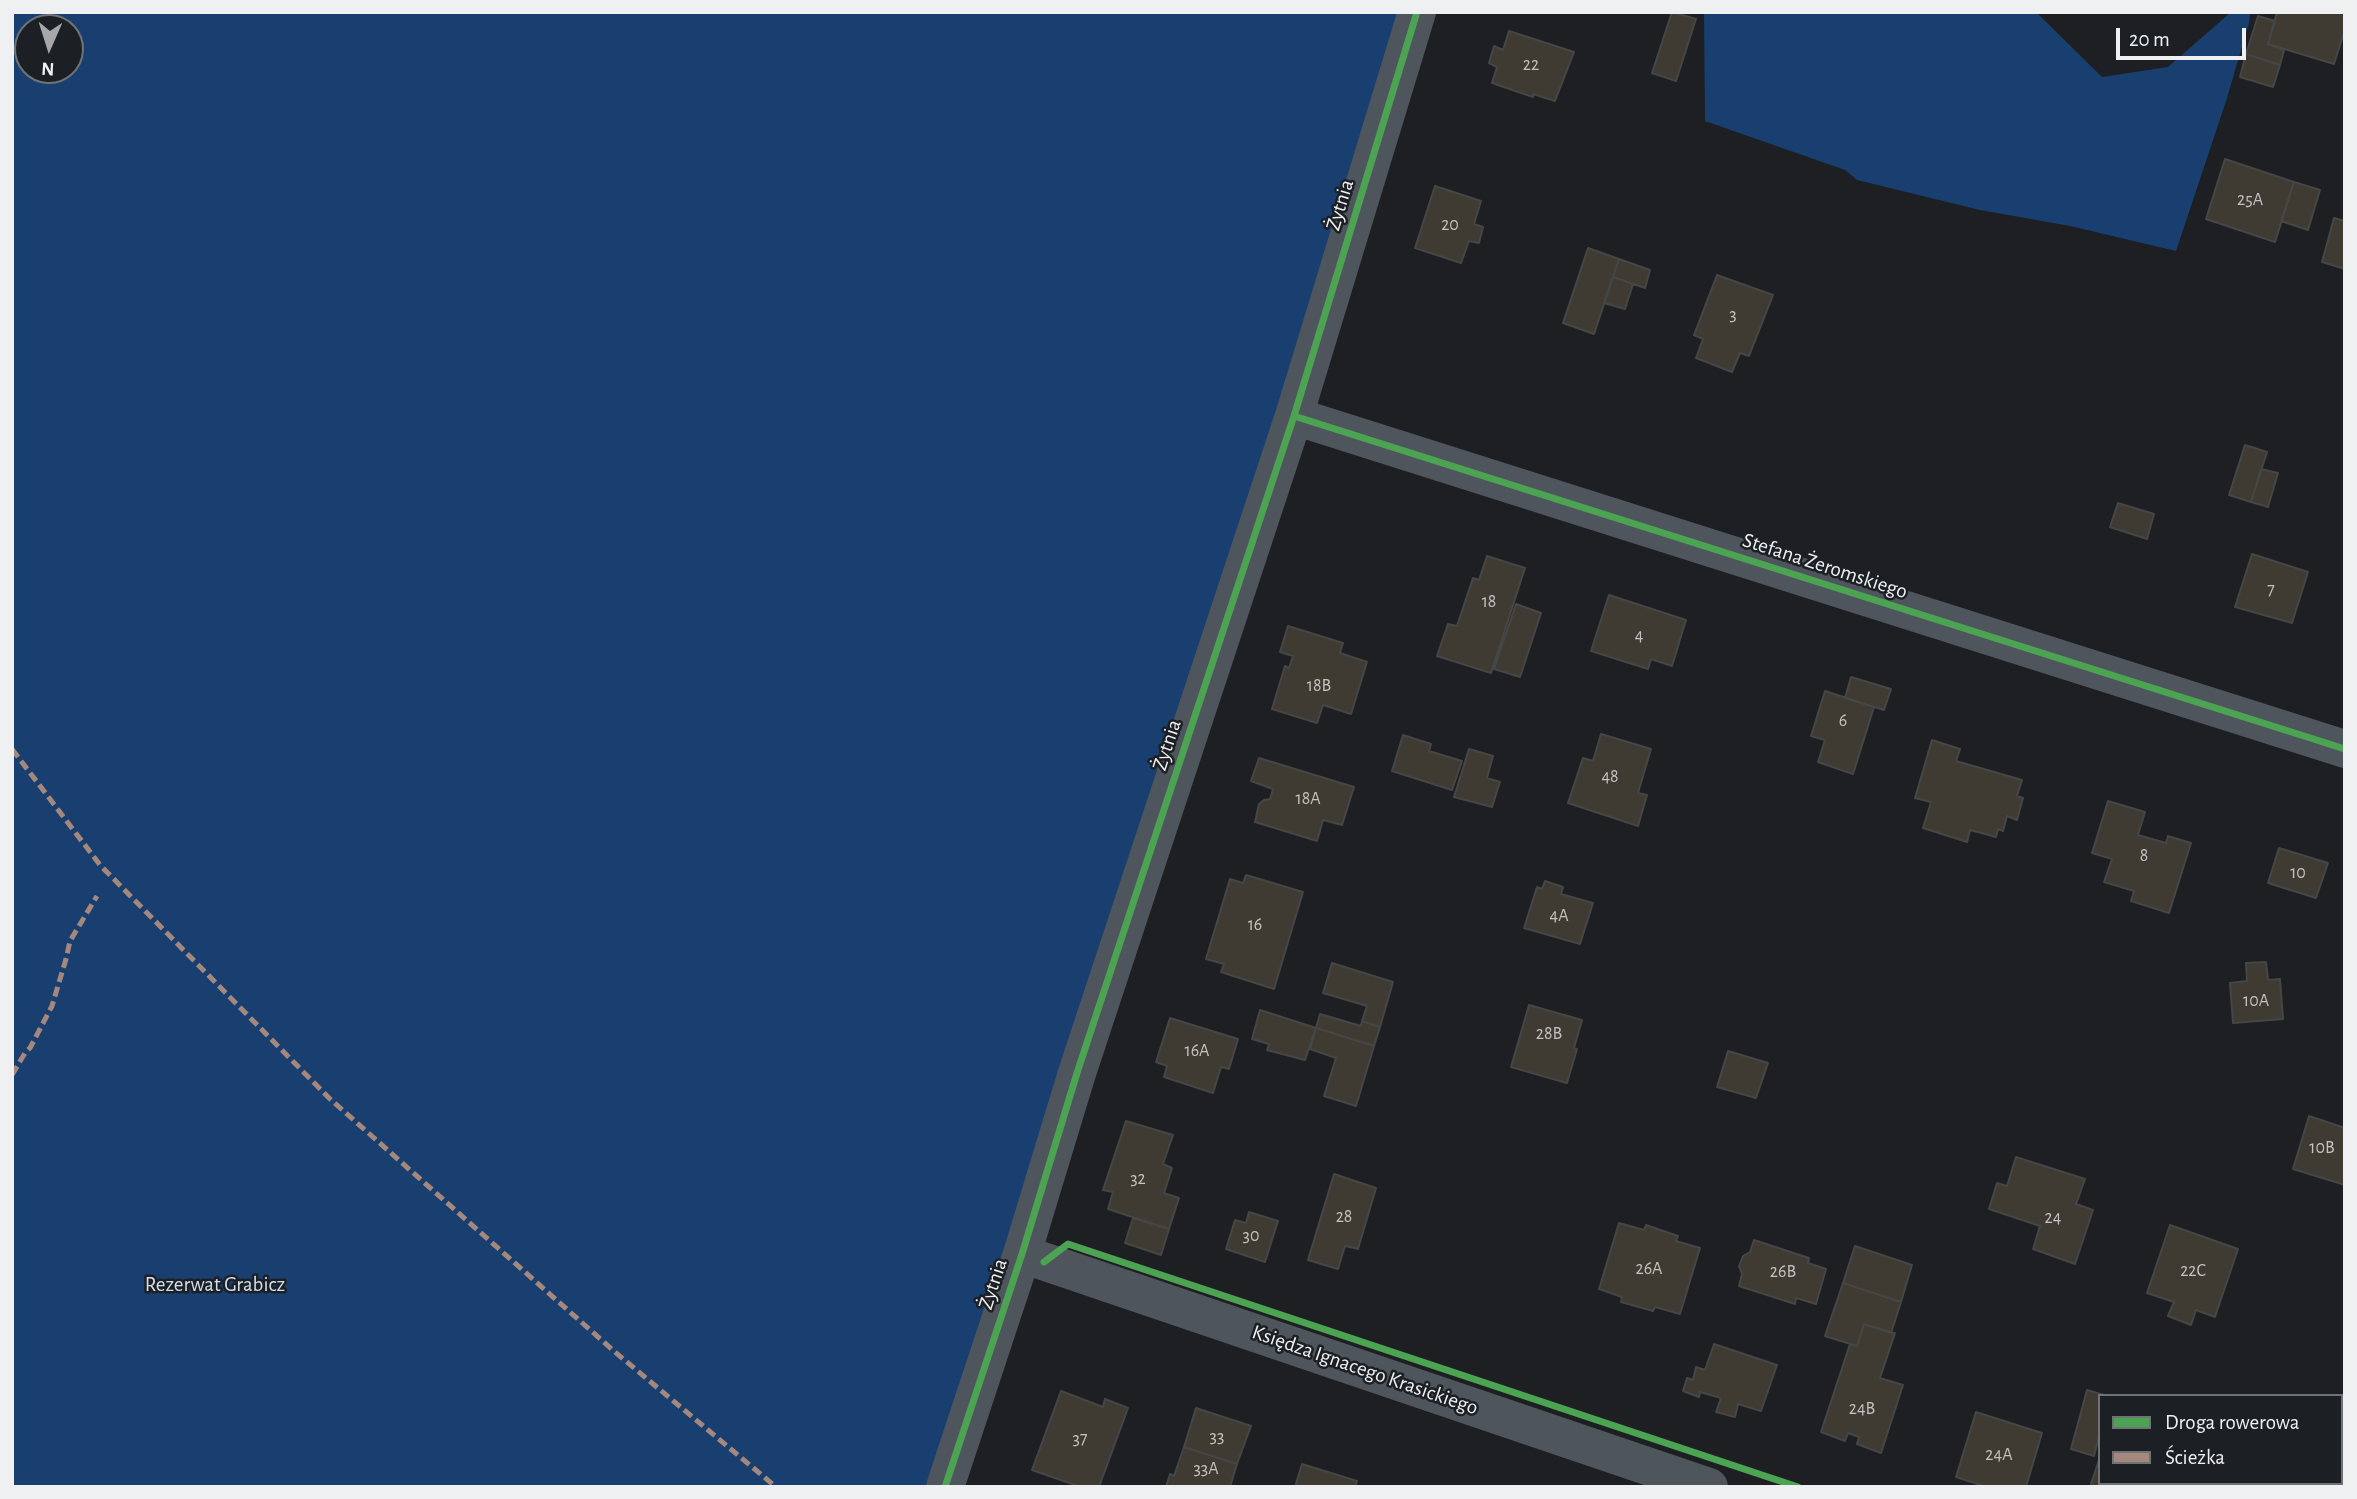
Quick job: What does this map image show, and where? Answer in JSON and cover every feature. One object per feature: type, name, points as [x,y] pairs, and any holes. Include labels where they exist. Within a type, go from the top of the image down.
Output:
[{"type":"street","name":"Żytnia","points":[[944,1487],[1022,1254],[1077,1073],[1294,416],[1418,12]]},
{"type":"street","name":"Stefana Żeromskiego","points":[[1294,416],[2345,749]]},
{"type":"street","name":"Księdza Ignacego Krasickiego","points":[[1022,1254],[1709,1487]]},
{"type":"green space","name":"Rezerwat Grabicz","points":[[12,12],[1411,12],[1298,458],[925,1487],[12,1487]]},
{"type":"green space","points":[[1704,12],[2036,12],[2102,77],[2168,67],[2231,12],[2250,12],[2227,98],[2176,251],[2070,226],[1980,210],[1857,180],[1845,170],[1705,121]]},
{"type":"building","points":[[1672,12],[1696,19],[1676,81],[1652,73]]},
{"type":"building","points":[[2277,12],[2345,12],[2345,29],[2334,64],[2268,44]]},
{"type":"building","points":[[2258,16],[2275,21],[2268,44],[2284,50],[2280,65],[2246,54]]},
{"type":"building","points":[[1509,31],[1574,52],[1555,101],[1533,94],[1533,97],[1492,83],[1497,67],[1489,63],[1494,46],[1503,50]]},
{"type":"building","points":[[2246,54],[2280,65],[2273,87],[2240,77]]},
{"type":"building","points":[[2225,159],[2294,182],[2275,242],[2206,219]]},
{"type":"building","points":[[2294,182],[2320,190],[2308,230],[2281,221]]},
{"type":"building","points":[[1435,186],[1481,201],[1474,224],[1483,227],[1479,243],[1469,241],[1461,263],[1415,248]]},
{"type":"building","points":[[2334,218],[2345,221],[2345,269],[2322,262]]},
{"type":"building","points":[[1588,248],[1619,259],[1594,334],[1563,323]]},
{"type":"building","points":[[1619,259],[1650,270],[1645,288],[1613,277]]},
{"type":"building","points":[[1717,275],[1773,295],[1749,356],[1740,353],[1732,372],[1696,358],[1703,339],[1694,335]]},
{"type":"building","points":[[1613,277],[1633,284],[1625,309],[1604,303]]},
{"type":"building","points":[[2245,445],[2267,452],[2251,502],[2229,495]]},
{"type":"building","points":[[2261,469],[2278,473],[2268,507],[2251,502]]},
{"type":"building","points":[[2118,503],[2154,514],[2147,539],[2110,527]]},
{"type":"building","points":[[2252,554],[2308,572],[2292,623],[2235,607]]},
{"type":"building","points":[[1487,556],[1525,568],[1491,673],[1437,656],[1448,624],[1457,626],[1473,578],[1479,580]]},
{"type":"building","points":[[1609,595],[1686,620],[1672,666],[1651,659],[1648,669],[1591,651]]},
{"type":"building","points":[[1516,604],[1541,613],[1520,677],[1494,669]]},
{"type":"building","points":[[1288,626],[1343,643],[1340,653],[1367,662],[1351,714],[1323,705],[1317,723],[1272,709],[1285,666],[1289,668],[1293,656],[1280,652]]},
{"type":"building","points":[[1851,677],[1891,689],[1884,710],[1845,698]]},
{"type":"building","points":[[1825,691],[1874,707],[1853,774],[1818,762],[1825,740],[1811,736]]},
{"type":"building","points":[[1601,734],[1651,749],[1638,793],[1647,795],[1638,826],[1568,803],[1583,758],[1593,761]]},
{"type":"building","points":[[1403,735],[1431,744],[1429,751],[1462,761],[1452,790],[1392,771]]},
{"type":"building","points":[[1932,740],[1960,749],[1956,761],[2022,780],[2017,796],[2023,798],[2017,820],[2007,816],[2003,831],[1998,829],[1996,837],[1970,830],[1967,842],[1923,828],[1931,802],[1915,798]]},
{"type":"building","points":[[1469,749],[1493,756],[1487,778],[1500,782],[1492,807],[1454,797]]},
{"type":"building","points":[[1259,758],[1354,787],[1342,825],[1323,820],[1317,841],[1255,822],[1259,804],[1270,799],[1273,789],[1251,781]]},
{"type":"building","points":[[2108,801],[2145,812],[2138,835],[2166,843],[2168,836],[2191,843],[2169,913],[2131,901],[2134,891],[2104,882],[2112,859],[2092,853]]},
{"type":"building","points":[[2279,848],[2328,863],[2316,898],[2268,883]]},
{"type":"building","points":[[1246,875],[1303,892],[1274,989],[1221,972],[1224,964],[1206,959],[1230,879],[1243,883]]},
{"type":"building","points":[[1545,881],[1563,887],[1561,894],[1593,903],[1580,944],[1524,928],[1537,887],[1542,889]]},
{"type":"building","points":[[2266,962],[2268,980],[2280,979],[2283,1019],[2233,1023],[2230,983],[2247,981],[2246,963]]},
{"type":"building","points":[[1332,963],[1393,982],[1380,1027],[1362,1021],[1367,1006],[1323,993]]},
{"type":"building","points":[[1529,1005],[1582,1020],[1567,1083],[1511,1067]]},
{"type":"building","points":[[1260,1010],[1316,1028],[1305,1060],[1267,1050],[1269,1044],[1252,1039]]},
{"type":"building","points":[[1320,1014],[1361,1026],[1362,1021],[1380,1027],[1374,1046],[1316,1028]]},
{"type":"building","points":[[1170,1018],[1238,1039],[1229,1069],[1221,1067],[1213,1093],[1164,1077],[1167,1066],[1156,1062]]},
{"type":"building","points":[[1316,1028],[1374,1046],[1356,1106],[1324,1096],[1336,1058],[1310,1049]]},
{"type":"building","points":[[1728,1051],[1768,1063],[1756,1098],[1717,1087]]},
{"type":"building","points":[[2309,1116],[2345,1128],[2345,1185],[2293,1169]]},
{"type":"building","points":[[1126,1121],[1173,1135],[1163,1164],[1172,1168],[1164,1193],[1179,1198],[1169,1229],[1108,1209],[1113,1192],[1103,1190]]},
{"type":"building","points":[[2016,1157],[2085,1179],[2076,1204],[2093,1210],[2075,1264],[2033,1249],[2040,1226],[1989,1209],[1997,1183],[2007,1186]]},
{"type":"building","points":[[1334,1174],[1376,1188],[1358,1249],[1345,1246],[1338,1269],[1308,1260]]},
{"type":"building","points":[[1249,1212],[1278,1221],[1265,1262],[1226,1249],[1235,1220],[1246,1223]]},
{"type":"building","points":[[1133,1218],[1169,1229],[1161,1255],[1125,1243]]},
{"type":"building","points":[[1619,1223],[1644,1230],[1646,1225],[1678,1236],[1676,1241],[1700,1248],[1680,1314],[1655,1307],[1653,1311],[1621,1302],[1622,1297],[1599,1289]]},
{"type":"building","points":[[2170,1225],[2238,1249],[2215,1317],[2196,1310],[2191,1325],[2168,1316],[2174,1302],[2147,1293]]},
{"type":"building","points":[[1754,1240],[1809,1258],[1808,1263],[1826,1269],[1816,1304],[1796,1298],[1795,1304],[1739,1286],[1742,1274],[1739,1266],[1743,1256],[1750,1252]]},
{"type":"building","points":[[1855,1246],[1912,1265],[1901,1302],[1843,1283]]},
{"type":"building","points":[[1843,1283],[1901,1302],[1891,1333],[1864,1324],[1857,1346],[1825,1336]]},
{"type":"building","points":[[1864,1324],[1895,1333],[1880,1378],[1903,1385],[1881,1453],[1857,1444],[1859,1437],[1848,1433],[1845,1441],[1821,1432],[1850,1344],[1857,1346]]},
{"type":"building","points":[[1714,1344],[1777,1365],[1761,1411],[1738,1404],[1735,1417],[1716,1412],[1721,1398],[1700,1392],[1699,1397],[1683,1391],[1687,1378],[1693,1380],[1696,1367],[1705,1370]]},
{"type":"building","points":[[2087,1390],[2100,1394],[2098,1394],[2098,1441],[2094,1456],[2071,1449]]},
{"type":"building","points":[[1061,1391],[1103,1407],[1105,1399],[1128,1408],[1099,1487],[1081,1487],[1032,1470]]},
{"type":"building","points":[[1196,1408],[1251,1426],[1237,1464],[1184,1447]]},
{"type":"building","points":[[1976,1412],[2042,1433],[2026,1487],[1987,1487],[1956,1477]]},
{"type":"building","points":[[1184,1447],[1237,1464],[1230,1487],[1166,1487],[1170,1474],[1174,1476]]},
{"type":"building","points":[[2098,1463],[2098,1485],[2148,1485],[2148,1487],[2090,1487]]},
{"type":"building","points":[[1302,1464],[1357,1481],[1355,1487],[1295,1487]]},
{"type":"building","points":[[2276,1485],[2282,1487],[2254,1487]]},
{"type":"marked path","points":[[12,749],[100,865],[329,1098],[615,1352],[776,1487]]},
{"type":"marked path","points":[[12,1075],[52,1006],[70,941],[97,896]]},
{"type":"cycle path","points":[[945,1487],[1022,1254],[1077,1073],[1294,416],[1417,12]]},
{"type":"cycle path","points":[[1294,416],[2345,749]]},
{"type":"cycle path","points":[[1044,1262],[1068,1244],[1798,1487]]}]
